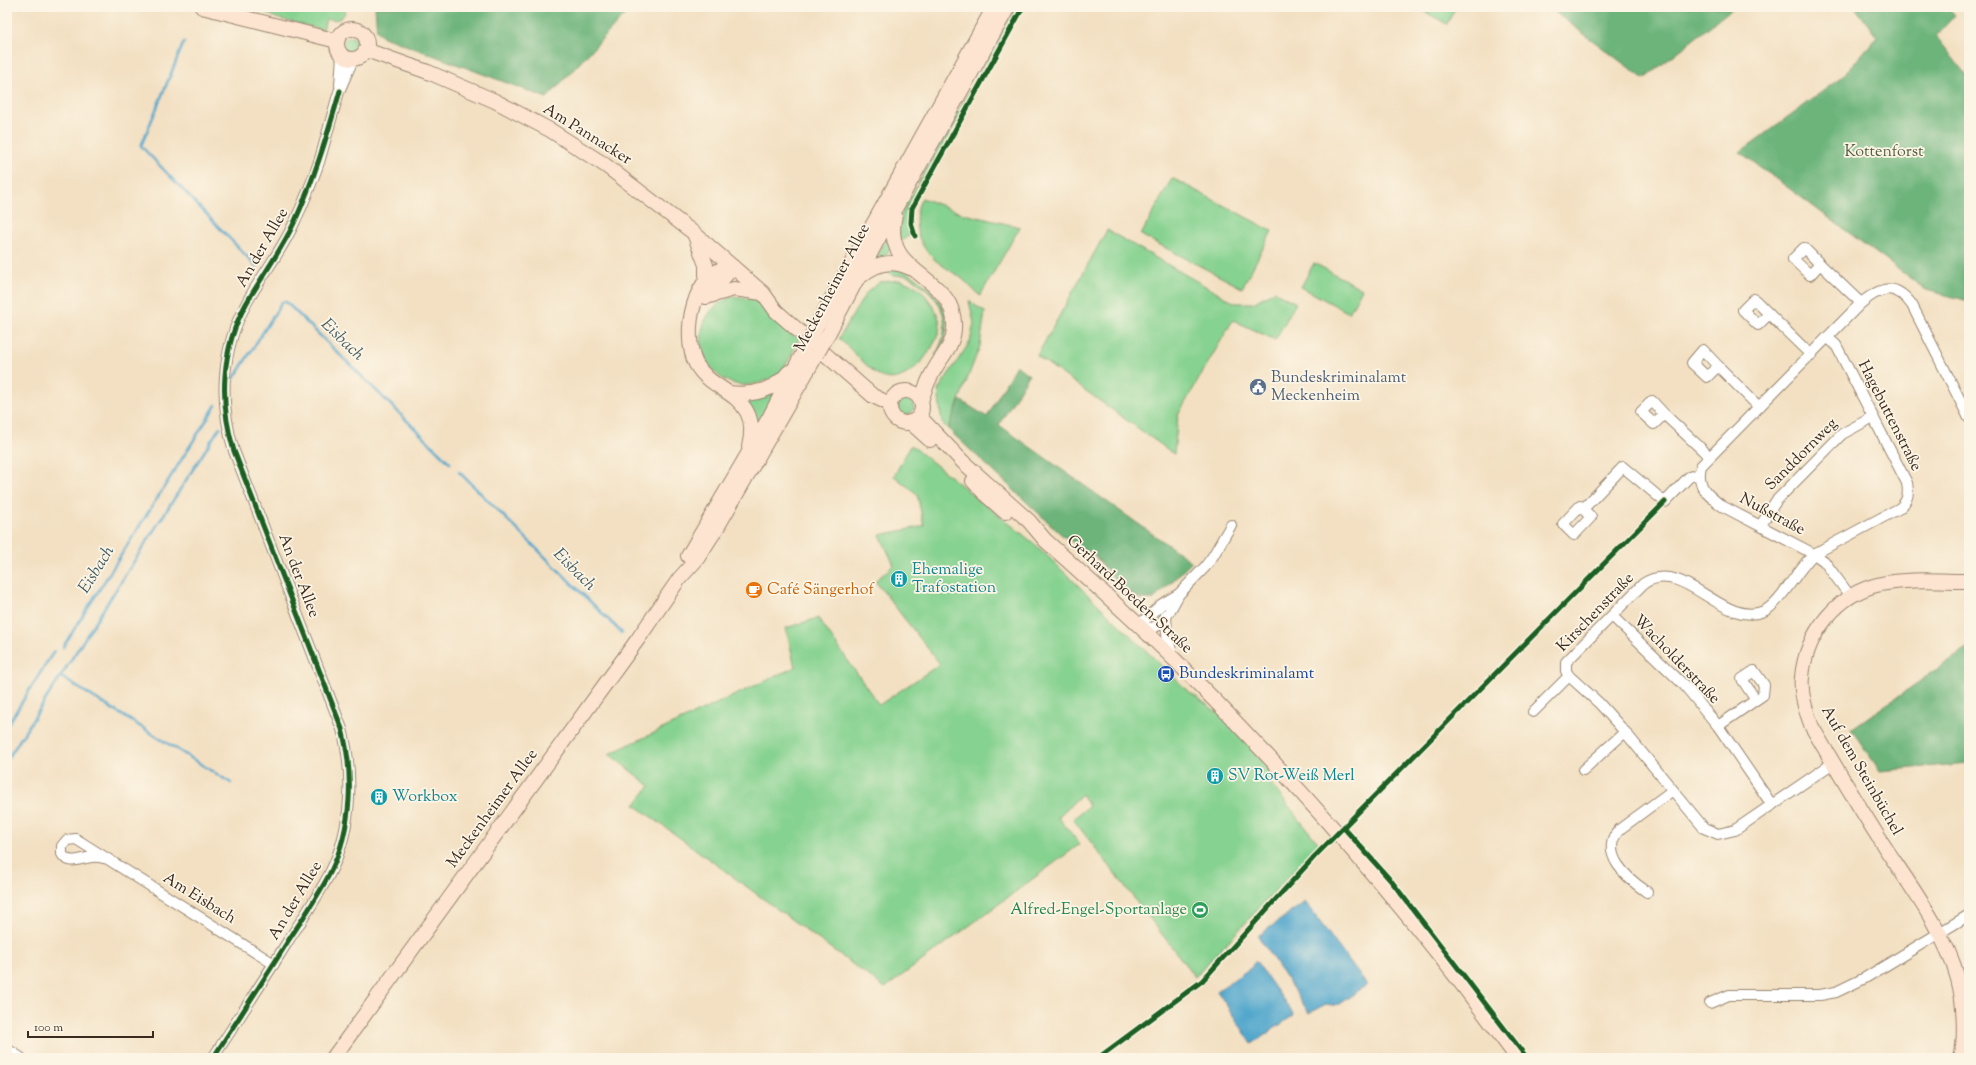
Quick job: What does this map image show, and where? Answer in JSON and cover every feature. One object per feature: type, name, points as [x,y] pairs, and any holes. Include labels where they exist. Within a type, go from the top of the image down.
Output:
[{"type":"main road","points":[[202,7],[337,41]]},
{"type":"main road","name":"Meckenheimer Allee","points":[[333,1058],[638,639],[679,578],[697,559],[718,526],[808,352],[817,325],[994,7]]},
{"type":"main road","name":"Meckenheimer Allee","points":[[679,578],[686,560],[808,352],[828,334],[878,239],[896,210],[1008,7]]},
{"type":"main road","points":[[345,30],[357,30],[365,36],[367,44],[366,50],[360,57],[347,57],[338,48],[337,41],[339,36],[345,30]]},
{"type":"main road","name":"Am Pannacker","points":[[366,50],[435,75],[495,101],[550,130],[632,184],[695,234],[763,294],[781,303],[892,400]]},
{"type":"main road","points":[[896,210],[893,222],[896,247],[904,262],[942,292],[953,317],[954,329],[951,342],[925,387],[921,401],[922,408],[915,419]]},
{"type":"main road","points":[[695,234],[704,260],[706,280]]},
{"type":"main road","points":[[858,278],[867,270],[882,264],[896,263],[914,270]]},
{"type":"main road","points":[[733,267],[719,268],[706,280],[694,304],[689,344],[696,364],[709,380],[729,393],[743,405],[750,417],[752,435],[748,454]]},
{"type":"main road","points":[[691,320],[706,297],[733,267]]},
{"type":"main road","points":[[706,297],[734,289],[763,294]]},
{"type":"main road","points":[[729,393],[750,394],[774,386],[784,379],[808,352]]},
{"type":"main road","points":[[908,391],[937,365]]},
{"type":"main road","points":[[892,400],[902,391],[908,391],[914,393],[921,401]]},
{"type":"main road","name":"Gerhard-Boeden-Straße","points":[[892,400],[893,416],[897,420],[915,419],[986,496],[1024,528],[1045,540],[1139,625],[1274,761],[1391,896],[1482,1010],[1517,1058]]},
{"type":"main road","name":"Auf dem Steinbüchel","points":[[1965,1053],[1963,1019],[1964,980],[1939,934],[1812,727],[1806,710],[1802,677],[1808,647],[1814,634],[1835,609],[1850,596],[1881,584],[1896,582],[1969,581]]},
{"type":"street","name":"An der Allee","points":[[213,1058],[320,890],[334,864],[344,833],[349,806],[349,765],[346,743],[335,708],[234,451],[225,407],[224,379],[231,344],[238,321],[246,304],[278,254],[300,211],[319,162],[340,91],[347,57]]},
{"type":"street","points":[[1820,264],[1861,303]]},
{"type":"street","points":[[1583,509],[1623,468],[1664,502],[1689,477],[1699,474],[1701,466],[1709,456],[1828,338],[1861,303],[1874,292],[1881,290],[1887,289],[1898,291],[1906,297],[1912,305],[1968,414]]},
{"type":"street","points":[[1769,314],[1811,355]]},
{"type":"street","name":"Hagebuttenstraße","points":[[1814,554],[1900,508],[1908,498],[1907,483],[1836,346],[1828,338]]},
{"type":"street","points":[[1718,366],[1759,406]]},
{"type":"street","points":[[1664,414],[1709,456]]},
{"type":"street","name":"Sanddornweg","points":[[1761,525],[1776,501],[1842,434],[1873,417]]},
{"type":"street","name":"Nußstraße","points":[[1699,474],[1702,490],[1709,497],[1722,506],[1814,554],[1824,562],[1850,596]]},
{"type":"street","points":[[1139,625],[1155,627],[1166,615],[1179,594],[1209,562],[1231,525]]},
{"type":"street","name":"Kirschenstraße","points":[[1814,554],[1804,563],[1777,600],[1763,611],[1744,614],[1671,577],[1662,576],[1652,578],[1643,584],[1566,662],[1566,671],[1569,676],[1599,703],[1625,732],[1704,828],[1718,834],[1735,830],[1833,763]]},
{"type":"street","points":[[1139,625],[1162,604],[1179,594]]},
{"type":"street","points":[[1166,615],[1167,635],[1173,658]]},
{"type":"street","name":"Wacholderstraße","points":[[1612,616],[1685,686],[1718,726],[1772,805]]},
{"type":"street","name":"Kirschenstraße","points":[[1533,712],[1569,676]]},
{"type":"street","name":"Wacholderstraße","points":[[1718,726],[1755,699]]},
{"type":"street","points":[[1582,770],[1625,732]]},
{"type":"street","points":[[1647,892],[1628,879],[1613,857],[1611,844],[1614,835],[1620,829],[1673,790]]},
{"type":"street","name":"Am Eisbach","points":[[108,859],[274,964]]},
{"type":"street","points":[[1710,1003],[1729,995],[1820,995],[1836,992],[1865,978],[1969,915]]},
{"type":"street","points":[[7,1049],[21,1058]]},
{"type":"green space","points":[[245,7],[346,7],[344,15],[339,19],[326,19],[323,30],[276,18],[264,12]]},
{"type":"green space","points":[[375,7],[632,7],[547,98],[384,37],[377,31]]},
{"type":"green space","points":[[1016,7],[1020,7],[916,195],[909,211],[910,235],[899,243],[899,223],[902,213]]},
{"type":"green space","points":[[1416,7],[1456,7],[1447,24]]},
{"type":"green space","points":[[1548,7],[1734,7],[1644,79]]},
{"type":"green space","name":"Kottenforst","points":[[1855,7],[1948,7],[1955,15],[1936,36],[1969,79],[1969,301],[1926,290],[1740,152],[1842,77],[1877,37]]},
{"type":"green space","points":[[351,37],[358,42],[359,45],[354,52],[351,53],[344,48],[343,45],[348,38]]},
{"type":"green space","points":[[1172,178],[1272,231],[1242,288],[1141,235]]},
{"type":"green space","points":[[922,198],[964,214],[1020,227],[980,296],[963,279],[937,261],[925,249],[918,235],[916,220]]},
{"type":"green space","points":[[1107,230],[1235,303],[1253,303],[1274,291],[1296,303],[1275,340],[1233,320],[1178,415],[1174,454],[1037,356]]},
{"type":"green space","points":[[888,236],[891,248],[884,257],[874,262]]},
{"type":"green space","points":[[1314,263],[1362,289],[1349,313],[1301,287]]},
{"type":"green space","points":[[889,267],[910,274],[921,282],[931,291],[944,310],[947,321],[946,332],[943,344],[935,356],[943,336],[944,318],[941,309],[930,292],[908,276],[893,276],[890,273]]},
{"type":"green space","points":[[900,280],[917,287],[925,294],[936,311],[940,321],[940,326],[934,344],[920,364],[901,377],[892,379],[878,375],[839,338],[866,293],[880,282]]},
{"type":"green space","points":[[732,297],[752,299],[760,302],[799,339],[785,366],[772,378],[762,382],[742,385],[726,380],[713,369],[704,355],[701,338],[704,322],[714,308]]},
{"type":"green space","points":[[969,301],[985,312],[980,346],[948,429],[942,423],[938,390],[970,342],[974,323]]},
{"type":"green space","points":[[1016,365],[1029,375],[999,425],[1192,562],[1154,599],[1141,599],[1124,590],[1094,555],[1063,536],[948,429],[960,400],[987,417]]},
{"type":"green space","points":[[779,388],[756,430],[743,398]]},
{"type":"green space","points":[[903,399],[909,399],[914,404],[912,413],[909,415],[903,415],[898,410],[898,404]]},
{"type":"green space","points":[[911,445],[1036,545],[1187,690],[1221,715],[1277,777],[1271,784],[1319,844],[1195,977],[1073,819],[1089,806],[1082,794],[1058,817],[1080,844],[885,988],[635,805],[650,786],[609,754],[795,667],[786,628],[818,618],[879,705],[940,664],[875,581],[894,565],[880,535],[924,526],[917,494],[894,476]]},
{"type":"green space","points":[[1969,647],[1969,763],[1880,771],[1851,729]]},
{"type":"water","points":[[1305,902],[1367,985],[1336,1006],[1326,1004],[1309,1013],[1258,936]]},
{"type":"water","points":[[1256,961],[1294,1015],[1252,1044],[1217,991],[1252,967]]},
{"type":"waterway","points":[[184,42],[141,146],[256,266]]},
{"type":"waterway","name":"Eisbach","points":[[233,380],[282,302],[286,302],[450,463]]},
{"type":"waterway","name":"Eisbach","points":[[63,647],[216,405]]},
{"type":"waterway","points":[[7,760],[220,427]]},
{"type":"waterway","name":"Eisbach","points":[[459,472],[622,633]]},
{"type":"waterway","name":"Eisbach","points":[[7,726],[54,651]]},
{"type":"waterway","points":[[61,677],[231,783]]},
{"type":"cycle path","points":[[915,236],[911,223],[912,208],[1023,7]]},
{"type":"cycle path","points":[[213,1058],[311,906],[326,880],[338,854],[347,819],[349,782],[346,746],[342,729],[234,451],[226,414],[225,395],[227,357],[231,339],[246,304],[283,244],[294,223],[314,174],[340,91]]},
{"type":"cycle path","points":[[1098,1058],[1202,981],[1315,856],[1665,502]]},
{"type":"cycle path","points":[[1344,828],[1392,882],[1527,1058]]},
{"type":"place","name":"Bundeskriminalamt Meckenheim","points":[[1258,387]]},
{"type":"place","name":"Ehemalige Trafostation","points":[[899,579]]},
{"type":"place","name":"Café Sängerhof","points":[[754,590]]},
{"type":"place","name":"Bundeskriminalamt","points":[[1166,674]]},
{"type":"place","name":"SV Rot-Weiß Merl","points":[[1215,776]]},
{"type":"place","name":"Workbox","points":[[379,797]]},
{"type":"place","name":"Alfred-Engel-Sportanlage","points":[[1200,910]]}]
